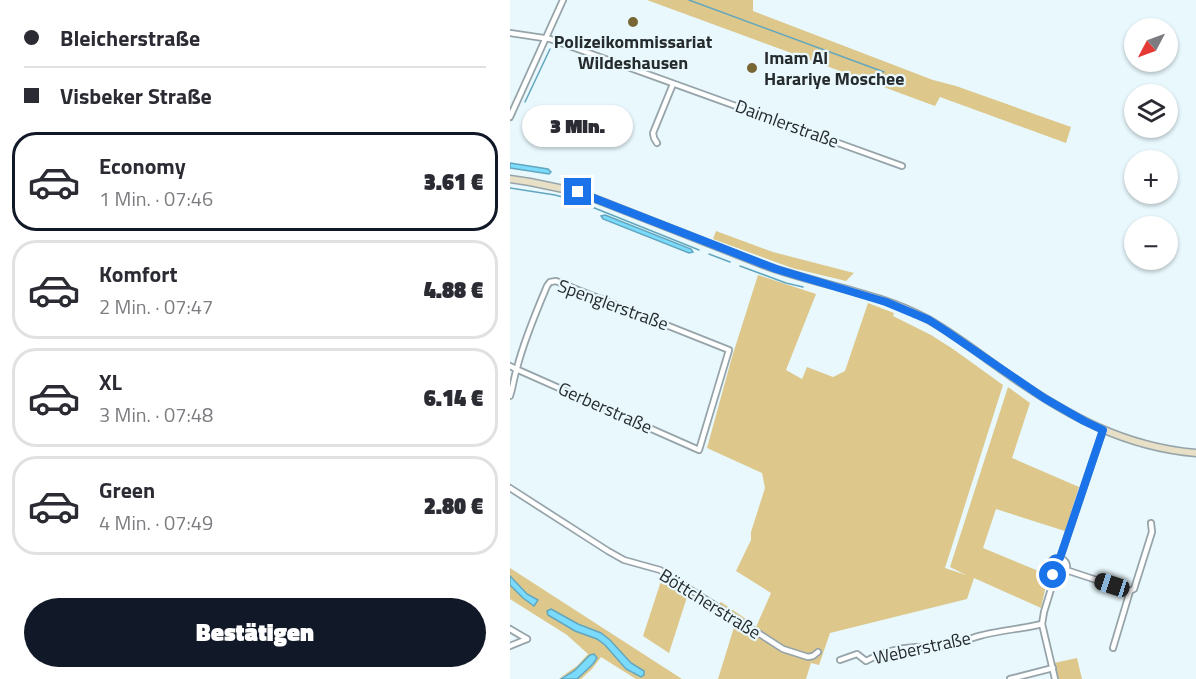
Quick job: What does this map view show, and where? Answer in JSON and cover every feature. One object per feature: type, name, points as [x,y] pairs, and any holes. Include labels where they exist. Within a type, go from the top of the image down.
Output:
[{"type":"main road","points":[[510,179],[578,192],[772,268],[869,296],[907,310],[929,320],[1052,403],[1084,421],[1138,442],[1196,453]]},
{"type":"street","points":[[510,117],[562,0]]},
{"type":"street","name":"Daimlerstraße","points":[[510,33],[546,38],[902,166]]},
{"type":"street","points":[[657,143],[653,133],[673,84]]},
{"type":"street","name":"Spenglerstraße","points":[[516,369],[547,286],[550,282],[556,281],[729,350],[699,450]]},
{"type":"street","name":"Gerberstraße","points":[[510,366],[699,450]]},
{"type":"street","points":[[510,396],[516,369]]},
{"type":"street","points":[[1060,558],[1103,430]]},
{"type":"street","name":"Böttcherstraße","points":[[510,488],[616,556],[660,570],[783,649],[808,657],[818,652]]},
{"type":"street","points":[[1113,648],[1130,591],[1134,589],[1152,532],[1151,523]]},
{"type":"street","points":[[1055,576],[1063,574],[1066,570],[1066,564],[1060,558]]},
{"type":"street","points":[[1055,576],[1049,570],[1049,565],[1054,559],[1060,558]]},
{"type":"street","points":[[1066,570],[1130,591]]},
{"type":"street","points":[[1055,576],[1042,624],[1055,679]]},
{"type":"street","name":"Weberstraße","points":[[840,660],[857,654],[866,661],[877,655],[913,647],[932,648],[952,645],[978,636],[1042,624]]},
{"type":"street","points":[[510,629],[527,639],[510,646]]},
{"type":"street","points":[[1010,679],[1053,668]]},
{"type":"shaded area","points":[[647,0],[753,0],[753,11],[933,80],[1071,127],[1066,143],[940,97],[935,106]]},
{"type":"shaded area","points":[[716,231],[773,252],[854,273],[846,281],[792,268],[713,239]]},
{"type":"shaded area","points":[[758,275],[816,294],[786,370],[802,379],[807,367],[833,377],[845,371],[868,303],[894,313],[893,316],[931,335],[1003,385],[945,568],[966,575],[950,567],[1008,387],[1030,403],[1012,458],[1079,487],[1065,531],[996,509],[983,548],[1041,572],[1047,581],[1041,608],[974,578],[967,599],[830,633],[819,665],[811,663],[806,679],[718,679],[735,624],[688,594],[669,653],[643,636],[662,578],[668,570],[719,604],[721,602],[756,627],[771,593],[736,571],[751,540],[751,532],[765,488],[762,473],[707,448]]},
{"type":"shaded area","points":[[510,568],[682,679],[636,679],[601,657],[592,669],[581,679],[577,679],[594,664],[590,655],[574,671],[558,679],[577,666],[588,654],[567,635],[510,599]]},
{"type":"shaded area","points":[[1077,658],[1082,679],[1058,679],[1054,663]]},
{"type":"water","points":[[510,163],[548,169],[551,172],[549,174],[510,168]]},
{"type":"water","points":[[605,215],[691,249],[693,252],[689,253],[603,219],[601,216]]},
{"type":"water","points":[[510,576],[527,594],[538,600],[534,606],[510,585]]},
{"type":"water","points":[[551,609],[578,624],[601,633],[631,663],[644,671],[644,675],[641,677],[626,669],[597,639],[575,631],[548,615],[547,611]]},
{"type":"water","points":[[594,654],[597,658],[593,664],[577,679],[561,679],[574,671],[590,655]]},
{"type":"waterway","points":[[689,0],[884,72]]},
{"type":"waterway","points":[[525,102],[550,49]]},
{"type":"waterway","points":[[510,188],[577,201],[699,250]]},
{"type":"waterway","points":[[709,254],[730,262]]},
{"type":"waterway","points":[[740,266],[803,287]]},
{"type":"place","name":"Polizeikommissariat Wildeshausen","points":[[633,22]]},
{"type":"place","name":"Imam Al Harariye Moschee","points":[[752,68]]},
{"type":"route","points":[[578,192],[776,269],[869,296],[907,310],[929,320],[1059,407],[1103,430],[1060,558],[1050,562],[1049,570],[1053,575]]}]
